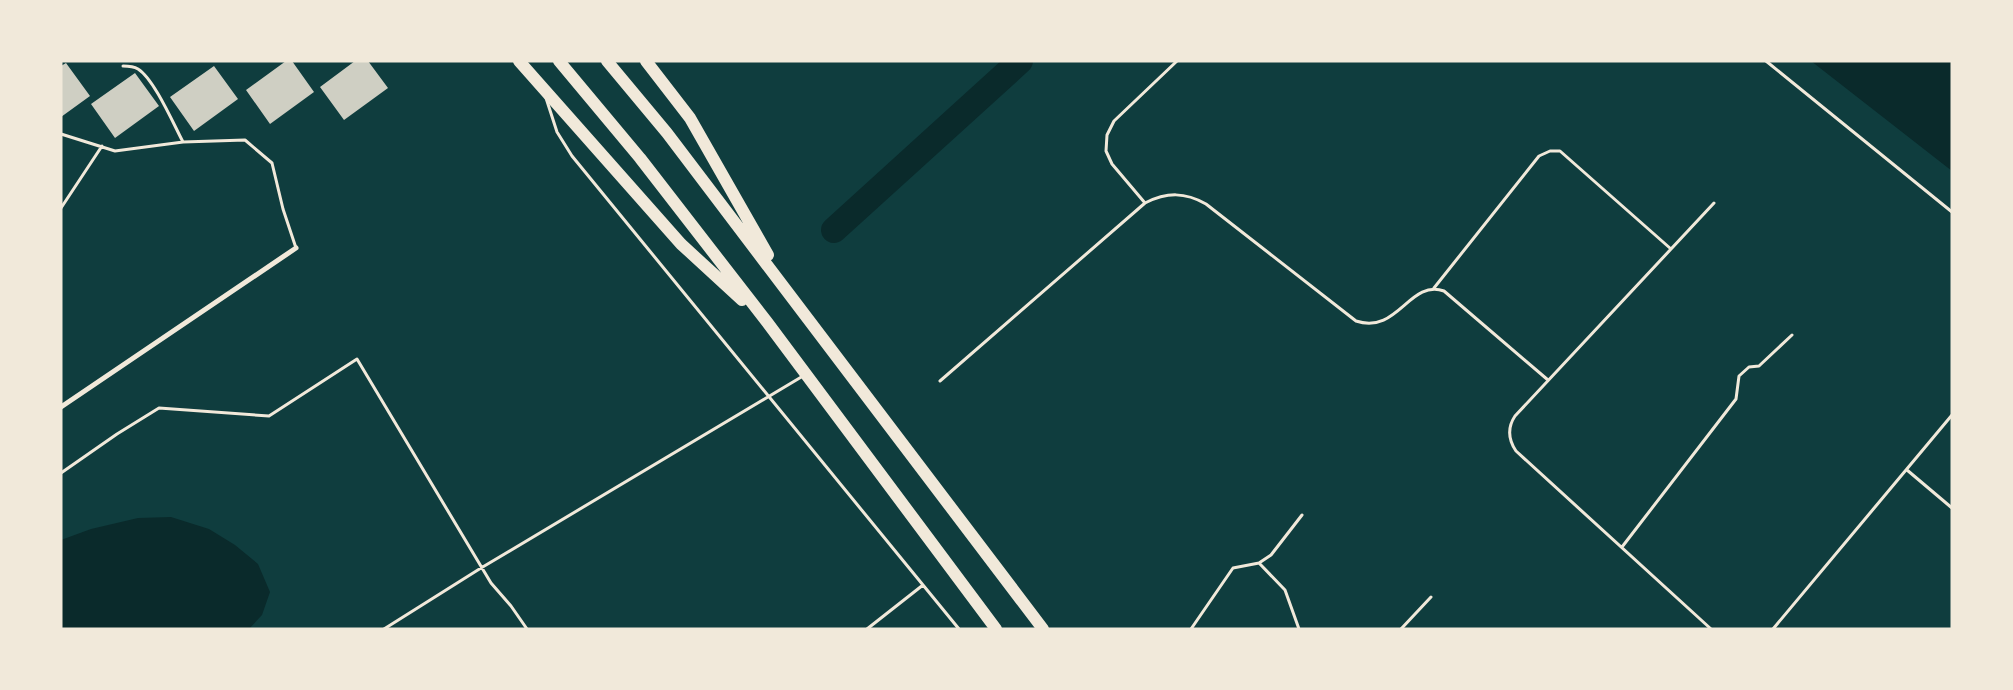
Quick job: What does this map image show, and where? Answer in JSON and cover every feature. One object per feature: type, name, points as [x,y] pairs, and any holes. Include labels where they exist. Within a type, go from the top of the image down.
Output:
[{"type":"highway","points":[[519,61],[681,244],[767,322]]},
{"type":"highway","points":[[559,61],[640,158],[767,322],[996,629]]},
{"type":"highway","points":[[607,61],[667,133],[1043,629]]},
{"type":"highway","points":[[646,61],[690,118],[793,299]]},
{"type":"street","points":[[61,407],[296,248]]},
{"type":"lane","points":[[1145,203],[1112,164],[1106,151],[1107,135],[1114,121],[1176,61]]},
{"type":"lane","points":[[1766,61],[1952,212]]},
{"type":"lane","points":[[122,66],[132,66],[149,79],[183,142]]},
{"type":"lane","points":[[545,90],[554,125],[572,156],[959,629]]},
{"type":"lane","points":[[61,134],[115,150],[183,142],[245,140],[272,163],[283,209],[296,248]]},
{"type":"lane","points":[[62,206],[102,146]]},
{"type":"lane","points":[[1433,289],[1539,156],[1550,151],[1560,151],[1670,249]]},
{"type":"lane","points":[[940,381],[1145,203],[1156,197],[1169,194],[1182,194],[1206,204],[1356,321],[1369,324],[1383,321],[1423,291],[1433,289],[1448,294],[1548,380]]},
{"type":"lane","points":[[1711,629],[1516,451],[1510,440],[1510,428],[1515,416],[1714,203]]},
{"type":"lane","points":[[1622,547],[1736,399],[1739,376],[1749,367],[1758,366],[1792,335]]},
{"type":"lane","points":[[61,473],[117,434],[159,408],[269,416],[357,359],[481,568],[527,629]]},
{"type":"lane","points":[[384,629],[481,568],[805,374]]},
{"type":"lane","points":[[1773,629],[1952,415]]},
{"type":"lane","points":[[1907,470],[1952,508]]},
{"type":"lane","points":[[1191,629],[1233,568],[1260,563],[1271,555],[1302,515]]},
{"type":"lane","points":[[1260,563],[1285,590],[1299,629]]},
{"type":"lane","points":[[867,629],[923,585]]},
{"type":"lane","points":[[1402,629],[1430,596]]},
{"type":"water","points":[[1811,61],[1952,61],[1952,171]]},
{"type":"water","points":[[171,517],[209,529],[235,545],[258,564],[270,592],[262,615],[249,629],[61,629],[61,540],[91,529],[138,518]]},
{"type":"building","points":[[286,61],[292,61],[314,92],[270,124],[246,90]]},
{"type":"building","points":[[355,61],[368,61],[388,88],[344,120],[320,87]]},
{"type":"building","points":[[66,63],[90,96],[61,117],[61,66]]},
{"type":"building","points":[[214,66],[238,99],[194,131],[170,97]]},
{"type":"building","points":[[135,73],[159,106],[115,138],[91,104]]},
{"type":"waterway","points":[[834,230],[1020,61]]}]
